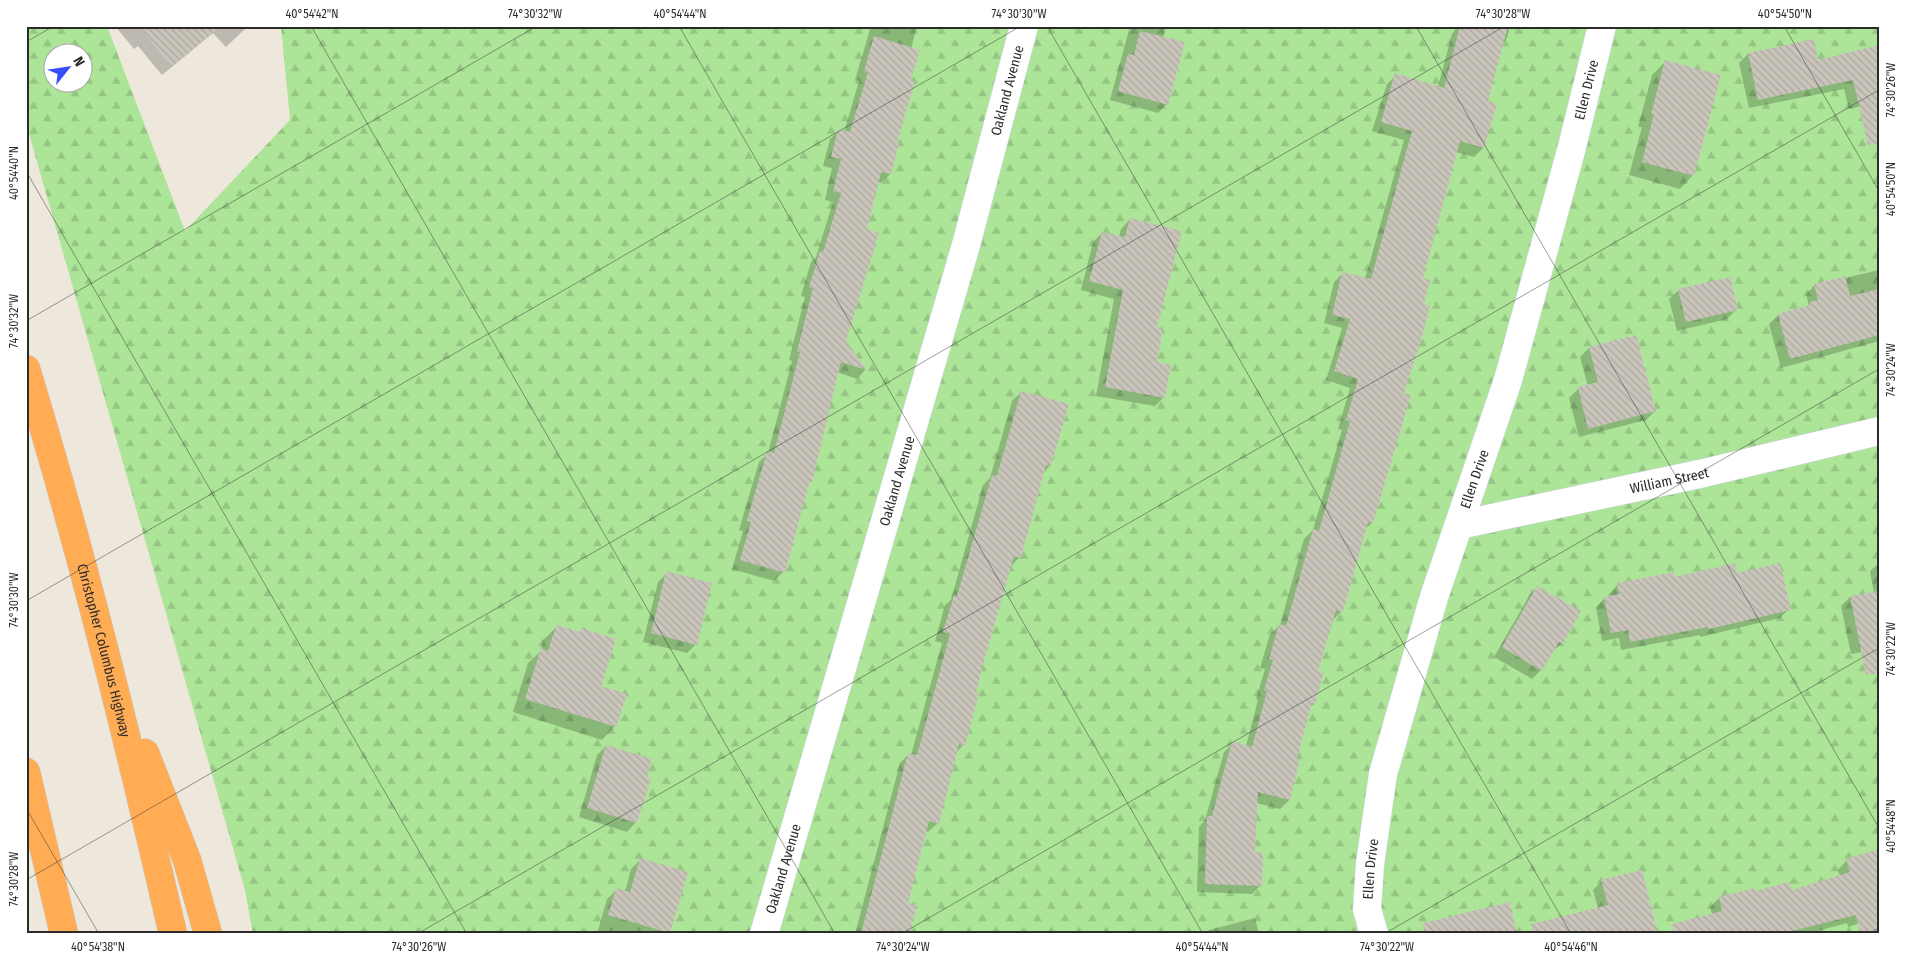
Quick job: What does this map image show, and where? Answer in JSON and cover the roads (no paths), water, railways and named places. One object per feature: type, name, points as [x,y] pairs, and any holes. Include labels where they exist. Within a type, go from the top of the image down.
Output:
[{"type":"highway","name":"Christopher Columbus Highway","points":[[26,369],[49,443],[102,644],[145,811],[173,934]]},
{"type":"highway","points":[[102,644],[187,860],[208,934]]},
{"type":"highway","points":[[26,772],[64,934]]},
{"type":"street","name":"Oakland Avenue","points":[[764,934],[966,245],[1024,26]]},
{"type":"street","name":"Ellen Drive","points":[[1374,934],[1367,909],[1370,864],[1382,774],[1434,597],[1508,380],[1572,147],[1602,26]]},
{"type":"street","name":"William Street","points":[[1458,524],[1704,473],[1879,431]]}]
